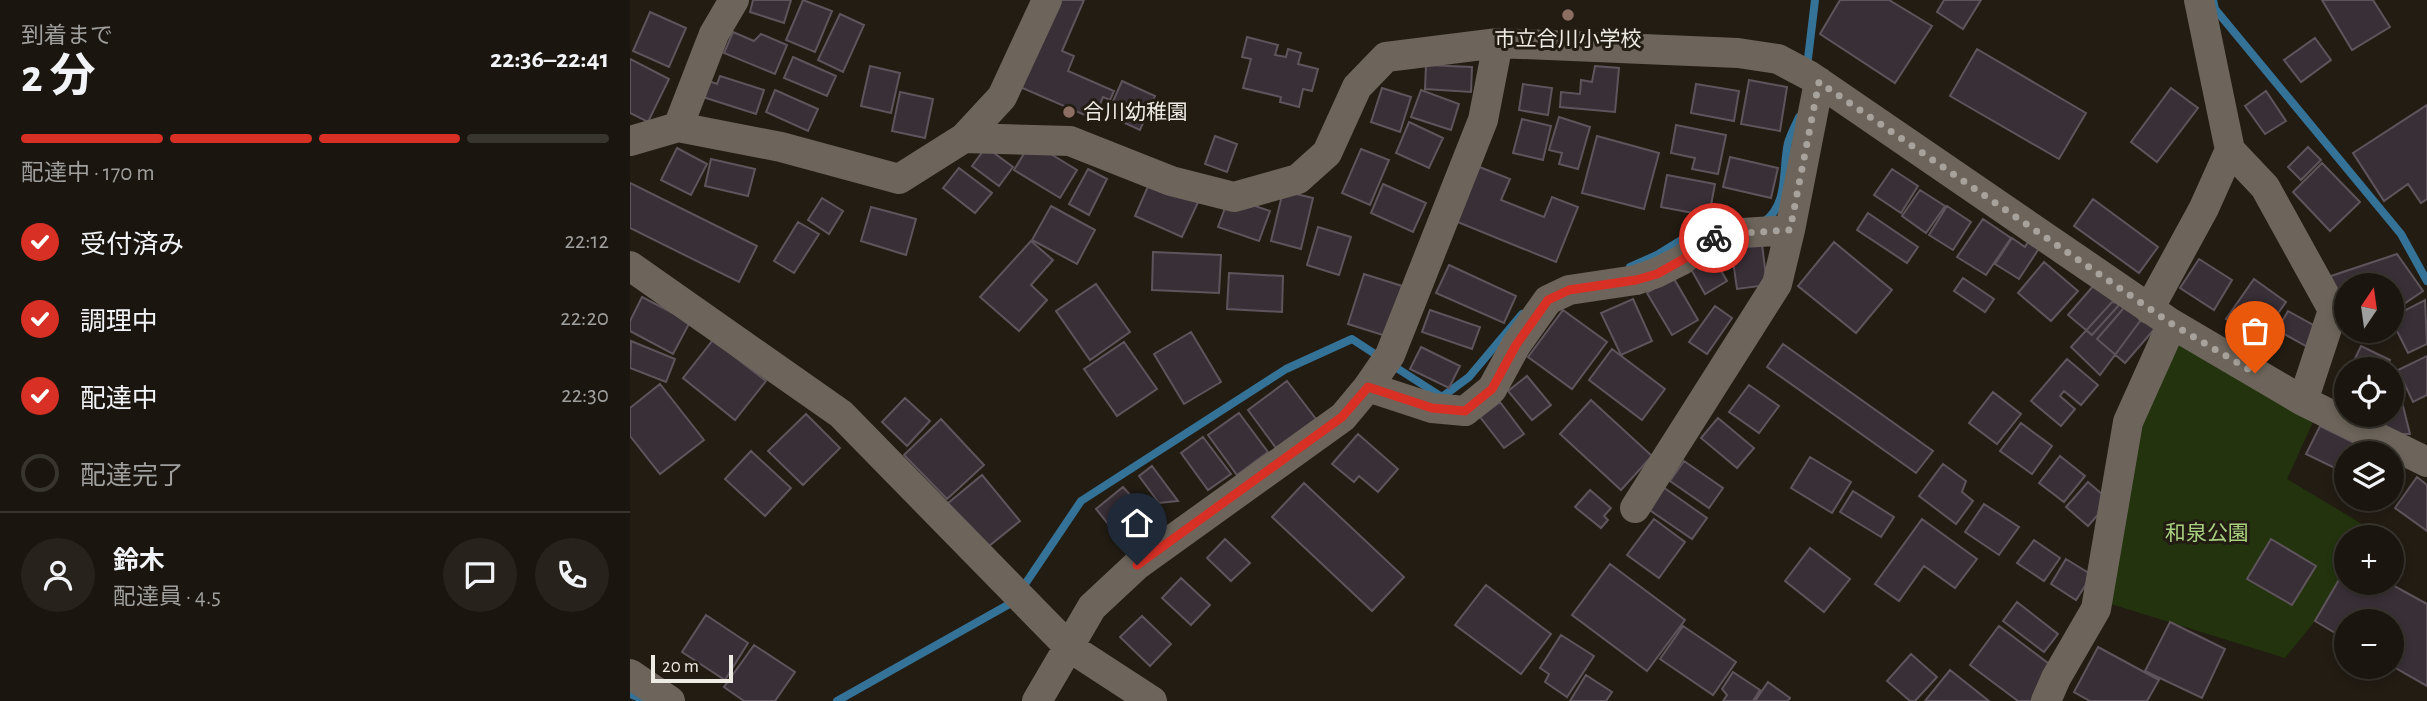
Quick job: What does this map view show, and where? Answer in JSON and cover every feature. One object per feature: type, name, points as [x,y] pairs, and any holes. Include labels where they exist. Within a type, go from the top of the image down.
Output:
[{"type":"street","points":[[678,127],[714,34],[734,0]]},
{"type":"street","points":[[630,141],[678,127],[781,147],[899,179],[964,138],[1002,97],[1047,0]]},
{"type":"street","points":[[2199,0],[2230,150],[2265,187],[2333,310],[2303,401]]},
{"type":"street","points":[[964,138],[1070,141],[1171,181],[1234,197],[1298,179],[1327,153],[1357,88],[1386,57],[1498,43],[1738,53],[1778,59],[1806,74],[2160,316],[2303,401],[2427,462]]},
{"type":"street","points":[[1037,701],[1092,607],[1137,565],[1342,417],[1368,387],[1390,355],[1483,120],[1498,43]]},
{"type":"street","points":[[1635,508],[1777,284],[1790,230],[1806,74]]},
{"type":"street","points":[[2046,701],[2056,678],[2096,609],[2128,422],[2160,316],[2230,150]]},
{"type":"street","points":[[1368,387],[1432,408],[1465,411],[1492,389],[1516,345],[1548,300],[1569,290],[1636,280],[1657,274],[1710,239],[1727,234],[1790,230]]},
{"type":"street","points":[[630,266],[841,414],[1069,647],[1152,701]]},
{"type":"street","points":[[630,674],[670,701]]},
{"type":"green space","name":"和泉公園","points":[[2172,324],[2319,409],[2287,479],[2334,507],[2334,511],[2340,511],[2364,525],[2334,525],[2334,588],[2315,621],[2285,658],[2098,600],[2128,422]]},
{"type":"building","points":[[753,0],[791,0],[784,23],[750,12]]},
{"type":"building","points":[[803,0],[832,11],[815,52],[786,40]]},
{"type":"building","points":[[1058,0],[1084,0],[1062,51],[1074,56],[1068,71],[1114,91],[1110,100],[1103,97],[1094,119],[1020,87]]},
{"type":"building","points":[[1840,0],[1889,0],[1932,26],[1895,83],[1820,34]]},
{"type":"building","points":[[1944,0],[1981,0],[1963,29],[1937,12]]},
{"type":"building","points":[[2322,0],[2373,0],[2390,27],[2352,50]]},
{"type":"building","points":[[650,12],[686,28],[669,67],[633,51]]},
{"type":"building","points":[[840,14],[864,25],[843,72],[818,60]]},
{"type":"building","points":[[733,32],[754,41],[761,34],[787,45],[775,74],[724,53]]},
{"type":"building","points":[[1247,37],[1278,45],[1275,55],[1286,57],[1288,49],[1301,53],[1298,64],[1318,69],[1312,91],[1303,89],[1299,107],[1280,102],[1281,97],[1243,88],[1251,59],[1242,57]]},
{"type":"building","points":[[2315,38],[2331,60],[2301,82],[2284,60]]},
{"type":"building","points":[[1977,49],[2086,113],[2059,159],[1950,96]]},
{"type":"building","points":[[793,57],[836,76],[827,96],[784,78]]},
{"type":"building","points":[[630,59],[669,79],[648,122],[630,113]]},
{"type":"building","points":[[1426,65],[1472,67],[1471,92],[1425,89]]},
{"type":"building","points":[[870,66],[900,73],[891,113],[861,106]]},
{"type":"building","points":[[1595,66],[1619,68],[1615,112],[1560,107],[1561,92],[1580,94],[1581,80],[1592,82]]},
{"type":"building","points":[[720,76],[764,90],[756,114],[703,97],[709,81],[717,84]]},
{"type":"building","points":[[1749,80],[1787,87],[1780,131],[1741,124]]},
{"type":"building","points":[[1122,81],[1155,96],[1140,130],[1107,115]]},
{"type":"building","points":[[1523,84],[1552,88],[1548,115],[1519,110]]},
{"type":"building","points":[[1696,84],[1739,91],[1734,121],[1691,113]]},
{"type":"building","points":[[1382,88],[1411,97],[1400,132],[1371,122]]},
{"type":"building","points":[[2171,88],[2198,108],[2157,162],[2131,142]]},
{"type":"building","points":[[775,90],[818,109],[808,131],[766,112]]},
{"type":"building","points":[[1421,90],[1459,104],[1451,130],[1411,117]]},
{"type":"building","points":[[2266,91],[2286,121],[2265,134],[2245,106]]},
{"type":"building","points":[[900,92],[933,99],[925,138],[892,131]]},
{"type":"building","points":[[2427,105],[2427,199],[2421,203],[2408,184],[2384,201],[2353,153]]},
{"type":"building","points":[[1559,117],[1590,127],[1578,169],[1559,164],[1562,153],[1549,150]]},
{"type":"building","points":[[1522,119],[1551,126],[1543,160],[1513,153]]},
{"type":"building","points":[[1409,122],[1443,138],[1429,168],[1396,153]]},
{"type":"building","points":[[1676,125],[1726,135],[1718,174],[1692,169],[1695,158],[1671,153]]},
{"type":"building","points":[[1215,136],[1237,144],[1227,172],[1205,164]]},
{"type":"building","points":[[1597,136],[1659,153],[1644,209],[1582,193]]},
{"type":"building","points":[[1031,142],[1077,170],[1060,198],[1014,170]]},
{"type":"building","points":[[986,147],[1013,167],[999,186],[972,166]]},
{"type":"building","points":[[2308,147],[2321,160],[2301,180],[2288,167]]},
{"type":"building","points":[[677,148],[707,164],[691,195],[661,180]]},
{"type":"building","points":[[1361,149],[1389,160],[1370,205],[1342,193]]},
{"type":"building","points":[[1730,157],[1778,168],[1771,198],[1723,187]]},
{"type":"building","points":[[711,159],[755,169],[748,196],[705,186]]},
{"type":"building","points":[[2322,163],[2360,202],[2330,231],[2293,192]]},
{"type":"building","points":[[1477,166],[1510,179],[1501,200],[1544,217],[1552,197],[1578,207],[1556,262],[1455,221]]},
{"type":"building","points":[[959,168],[992,193],[975,213],[943,188]]},
{"type":"building","points":[[1088,169],[1107,179],[1089,215],[1069,204]]},
{"type":"building","points":[[1892,169],[1918,186],[1901,213],[1874,195]]},
{"type":"building","points":[[1667,175],[1715,184],[1709,216],[1661,207]]},
{"type":"building","points":[[1152,177],[1200,198],[1182,237],[1135,216]]},
{"type":"building","points":[[630,183],[757,246],[739,282],[630,228]]},
{"type":"building","points":[[1383,184],[1426,203],[1413,232],[1371,213]]},
{"type":"building","points":[[1920,190],[1945,206],[1926,233],[1902,216]]},
{"type":"building","points":[[1283,191],[1313,198],[1301,249],[1271,241]]},
{"type":"building","points":[[1229,197],[1270,211],[1259,241],[1218,227]]},
{"type":"building","points":[[822,198],[843,211],[829,234],[808,220]]},
{"type":"building","points":[[2093,199],[2158,247],[2139,273],[2074,226]]},
{"type":"building","points":[[1051,206],[1095,230],[1077,264],[1032,240]]},
{"type":"building","points":[[1947,206],[1971,222],[1953,250],[1929,235]]},
{"type":"building","points":[[871,207],[916,219],[906,255],[861,241]]},
{"type":"building","points":[[1868,213],[1918,247],[1907,263],[1857,230]]},
{"type":"building","points":[[1983,219],[2011,238],[1986,275],[1957,257]]},
{"type":"building","points":[[798,222],[819,234],[794,273],[774,261]]},
{"type":"building","points":[[1318,227],[1351,237],[1339,275],[1307,265]]},
{"type":"building","points":[[2012,238],[2025,247],[2029,240],[2040,247],[2019,279],[1995,264]]},
{"type":"building","points":[[1031,241],[1053,260],[1031,285],[1047,300],[1019,331],[980,297]]},
{"type":"building","points":[[1834,242],[1892,290],[1856,333],[1798,286]]},
{"type":"building","points":[[1762,244],[1767,285],[1737,289],[1731,247]]},
{"type":"building","points":[[1709,250],[1727,281],[1705,294],[1687,262]]},
{"type":"building","points":[[1153,252],[1221,255],[1219,293],[1152,290]]},
{"type":"building","points":[[2397,254],[2423,291],[2404,304],[2404,273],[2340,273]]},
{"type":"building","points":[[2199,259],[2232,280],[2214,310],[2180,288]]},
{"type":"building","points":[[2044,262],[2078,291],[2051,321],[2018,293]]},
{"type":"building","points":[[1449,265],[1516,296],[1504,323],[1436,293]]},
{"type":"building","points":[[1229,273],[1283,276],[1282,312],[1227,309]]},
{"type":"building","points":[[1364,274],[1402,286],[1386,336],[1348,324]]},
{"type":"building","points":[[2334,275],[2334,315],[2322,279]]},
{"type":"building","points":[[1673,277],[1698,320],[1672,335],[1647,293]]},
{"type":"building","points":[[1963,278],[1994,299],[1985,312],[1954,291]]},
{"type":"building","points":[[2254,279],[2286,302],[2258,341],[2226,319]]},
{"type":"building","points":[[1096,284],[1130,332],[1090,360],[1056,311]]},
{"type":"building","points":[[2095,284],[2119,305],[2092,335],[2068,315]]},
{"type":"building","points":[[642,297],[690,322],[673,354],[630,331],[630,321]]},
{"type":"building","points":[[1633,299],[1652,341],[1621,355],[1601,313]]},
{"type":"building","points":[[2425,300],[2427,344],[2408,353],[2403,343],[2404,311]]},
{"type":"building","points":[[2112,302],[2149,309],[2100,375],[2071,347]]},
{"type":"building","points":[[2129,302],[2157,326],[2125,363],[2097,339]]},
{"type":"building","points":[[1715,306],[1732,318],[1707,354],[1689,342]]},
{"type":"building","points":[[1430,310],[1480,327],[1472,349],[1422,332]]},
{"type":"building","points":[[1563,310],[1607,342],[1572,389],[1528,357]]},
{"type":"building","points":[[2288,311],[2324,331],[2313,350],[2277,330]]},
{"type":"building","points":[[1191,332],[1221,382],[1184,404],[1154,354]]},
{"type":"building","points":[[713,340],[766,381],[735,420],[683,378]]},
{"type":"building","points":[[631,341],[675,359],[666,382],[630,368]]},
{"type":"building","points":[[1124,342],[1157,389],[1117,416],[1084,369]]},
{"type":"building","points":[[1783,344],[1933,451],[1916,473],[1767,367]]},
{"type":"building","points":[[2361,346],[2384,357],[2356,357]]},
{"type":"building","points":[[1421,347],[1460,366],[1449,388],[1410,369]]},
{"type":"building","points":[[1612,349],[1665,389],[1642,420],[1589,380]]},
{"type":"building","points":[[2427,356],[2427,395],[2413,402],[2404,383],[2404,367]]},
{"type":"building","points":[[2067,359],[2098,385],[2081,405],[2064,391],[2060,396],[2075,409],[2061,426],[2031,401]]},
{"type":"building","points":[[1527,376],[1551,405],[1532,420],[1508,391]]},
{"type":"building","points":[[1287,381],[1316,419],[1276,448],[1248,410]]},
{"type":"building","points":[[660,384],[704,440],[660,474],[630,436],[630,408]]},
{"type":"building","points":[[1749,385],[1779,406],[1759,433],[1729,412]]},
{"type":"building","points":[[1993,392],[2021,414],[1997,444],[1969,423]]},
{"type":"building","points":[[905,398],[930,421],[907,446],[882,422]]},
{"type":"building","points":[[1591,400],[1652,456],[1621,490],[1560,434]]},
{"type":"building","points":[[1500,402],[1524,434],[1504,448],[1480,417]]},
{"type":"building","points":[[2404,410],[2410,434],[2388,434],[2386,427],[2404,427]]},
{"type":"building","points":[[1239,413],[1268,452],[1237,475],[1208,435]]},
{"type":"building","points":[[806,414],[840,448],[803,485],[768,451]]},
{"type":"building","points":[[1718,418],[1754,448],[1737,468],[1701,438]]},
{"type":"building","points":[[941,419],[984,465],[947,499],[904,455]]},
{"type":"building","points":[[2021,423],[2052,446],[2032,474],[2000,451]]},
{"type":"building","points":[[2320,426],[2351,441],[2334,441],[2334,468],[2306,454]]},
{"type":"building","points":[[1358,434],[1398,469],[1378,492],[1359,476],[1354,482],[1332,464]]},
{"type":"building","points":[[1203,437],[1231,474],[1208,490],[1181,453]]},
{"type":"building","points":[[751,451],[791,488],[765,516],[725,479]]},
{"type":"building","points":[[2060,456],[2085,476],[2064,502],[2039,483]]},
{"type":"building","points":[[1810,457],[1851,482],[1832,513],[1791,488]]},
{"type":"building","points":[[1684,461],[1723,488],[1709,508],[1670,481]]},
{"type":"building","points":[[1943,464],[1966,481],[1962,492],[1973,501],[1956,524],[1919,496]]},
{"type":"building","points":[[1152,466],[1178,501],[1159,503],[1139,476]]},
{"type":"building","points":[[982,475],[1020,521],[984,550],[947,504]]},
{"type":"building","points":[[2417,477],[2427,485],[2427,531],[2399,511],[2404,511],[2404,495]]},
{"type":"building","points":[[2088,482],[2110,501],[2088,526],[2066,507]]},
{"type":"building","points":[[1304,483],[1404,577],[1372,611],[1272,517]]},
{"type":"building","points":[[1123,487],[1141,507],[1113,530],[1096,509]]},
{"type":"building","points":[[1663,487],[1707,518],[1692,539],[1648,509]]},
{"type":"building","points":[[1590,490],[1611,508],[1604,516],[1608,520],[1601,528],[1575,507]]},
{"type":"building","points":[[1853,491],[1894,517],[1881,537],[1840,512]]},
{"type":"building","points":[[1984,504],[2019,527],[1999,555],[1965,532]]},
{"type":"building","points":[[1654,519],[1685,542],[1659,578],[1627,555]]},
{"type":"building","points":[[1922,519],[1977,559],[1955,588],[1924,566],[1899,601],[1875,584]]},
{"type":"building","points":[[1225,539],[1250,563],[1231,581],[1207,558]]},
{"type":"building","points":[[2271,539],[2316,566],[2292,605],[2247,579]]},
{"type":"building","points":[[2034,540],[2060,558],[2044,581],[2017,563]]},
{"type":"building","points":[[1810,548],[1850,579],[1824,612],[1785,581]]},
{"type":"building","points":[[2066,559],[2092,575],[2076,600],[2051,584]]},
{"type":"building","points":[[1610,564],[1685,620],[1647,671],[1572,615]]},
{"type":"building","points":[[1181,578],[1210,605],[1191,625],[1162,598]]},
{"type":"building","points":[[1486,585],[1551,634],[1521,674],[1455,625]]},
{"type":"building","points":[[2334,588],[2334,595],[2404,595],[2404,591],[2427,604],[2427,686],[2404,673],[2404,609],[2334,609],[2334,632],[2315,621]]},
{"type":"building","points":[[2017,602],[2058,634],[2044,652],[2003,621]]},
{"type":"building","points":[[706,615],[748,643],[725,680],[682,652]]},
{"type":"building","points":[[1142,616],[1171,644],[1150,666],[1120,637]]},
{"type":"building","points":[[2170,622],[2225,649],[2202,698],[2145,671]]},
{"type":"building","points":[[1683,626],[1736,662],[1713,695],[1660,659]]},
{"type":"building","points":[[1999,626],[2056,669],[2031,701],[2018,701],[1970,665]]},
{"type":"building","points":[[1561,635],[1594,656],[1567,697],[1545,682],[1549,674],[1540,668]]},
{"type":"building","points":[[754,645],[795,672],[775,701],[744,701],[724,687]]},
{"type":"building","points":[[2098,647],[2159,680],[2147,701],[2090,701],[2074,692]]},
{"type":"building","points":[[1911,654],[1937,677],[1915,701],[1910,701],[1887,681]]},
{"type":"building","points":[[1950,670],[1989,701],[1925,701]]},
{"type":"building","points":[[1733,672],[1760,690],[1753,701],[1723,701],[1727,695],[1722,689]]},
{"type":"building","points":[[1586,675],[1612,692],[1606,701],[1570,701]]},
{"type":"building","points":[[1768,682],[1790,698],[1788,701],[1755,701]]},
{"type":"waterway","points":[[1807,67],[1815,0]]},
{"type":"waterway","points":[[2213,0],[2215,9],[2401,234],[2427,281]]},
{"type":"waterway","points":[[1764,222],[1772,215],[1781,196],[1788,143],[1799,117]]},
{"type":"waterway","points":[[1630,267],[1657,255],[1701,228]]},
{"type":"waterway","points":[[1392,365],[1442,397],[1469,377],[1522,314]]},
{"type":"waterway","points":[[837,701],[1013,602],[1081,501],[1286,369],[1352,339],[1381,358]]},
{"type":"waterway","points":[[630,694],[647,701]]},
{"type":"way so far","points":[[1714,238],[1727,234],[1790,230],[1819,82],[2172,324],[2255,373]]},
{"type":"place","name":"市立合川小学校","points":[[1568,15]]},
{"type":"place","name":"合川幼稚園","points":[[1069,112]]},
{"type":"route","points":[[1137,565],[1342,417],[1368,387],[1432,408],[1465,411],[1492,389],[1516,345],[1548,300],[1569,290],[1636,280],[1657,274],[1714,238]]}]
